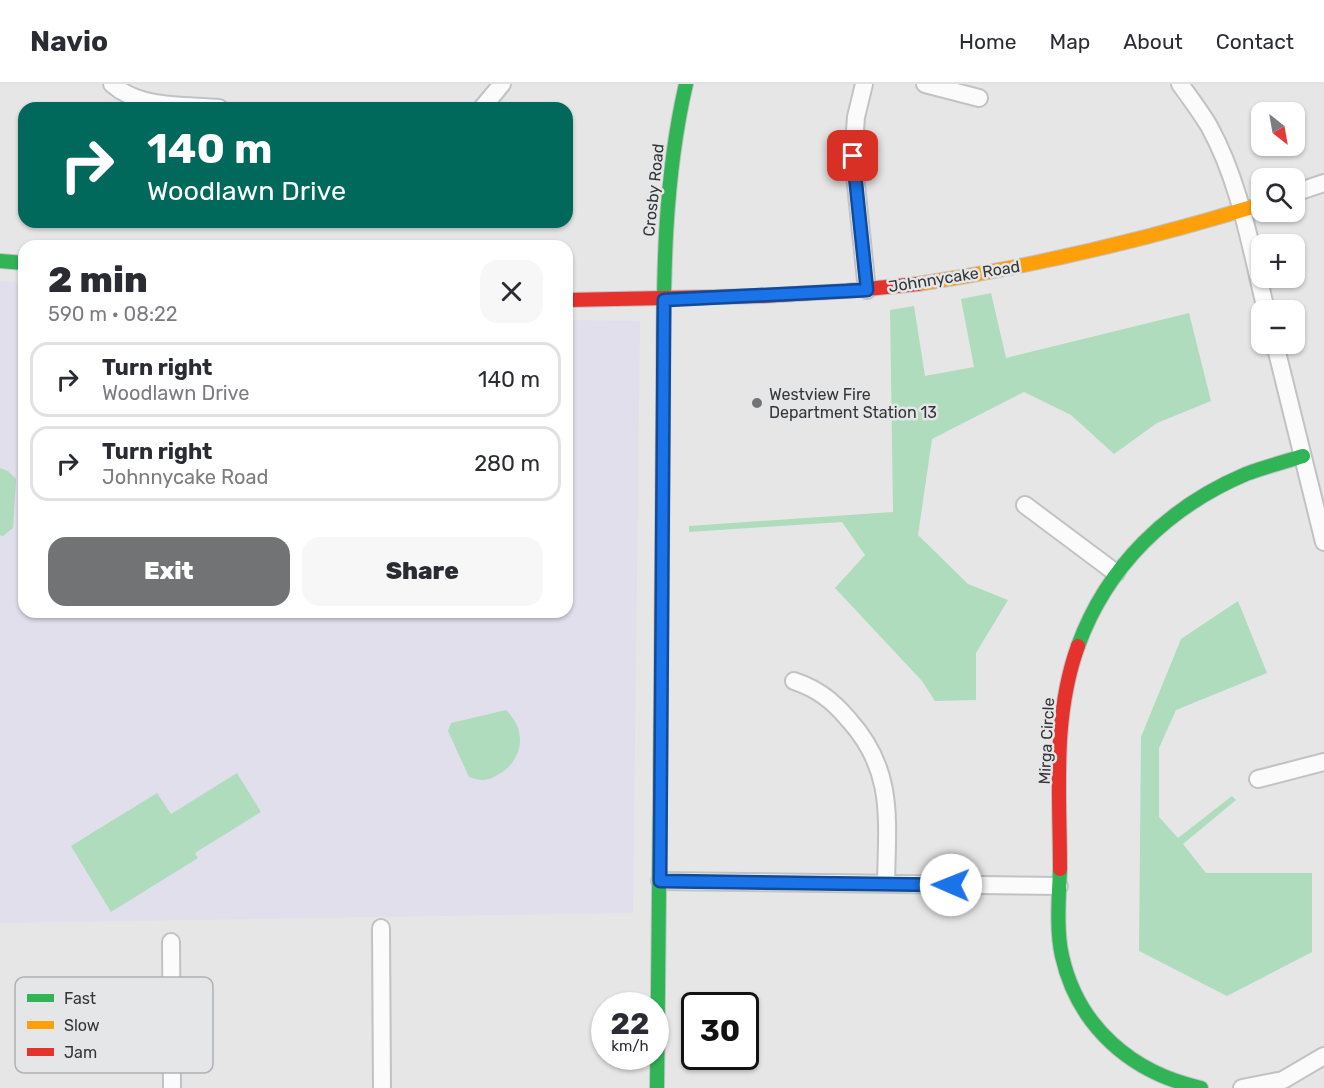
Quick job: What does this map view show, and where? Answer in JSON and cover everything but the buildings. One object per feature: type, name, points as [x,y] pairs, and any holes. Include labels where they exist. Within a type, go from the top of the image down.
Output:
[{"type":"street","points":[[112,84],[121,92],[138,100],[158,102]]},
{"type":"street","points":[[487,102],[502,84]]},
{"type":"street","name":"Crosby Road","points":[[657,1088],[664,243],[668,179],[677,118],[686,84]]},
{"type":"street","points":[[864,84],[856,117],[853,156],[867,290]]},
{"type":"street","points":[[925,84],[979,98]]},
{"type":"street","points":[[1180,84],[1209,126],[1222,154],[1241,210],[1264,300]]},
{"type":"street","points":[[1305,189],[1324,183]]},
{"type":"street","name":"Johnnycake Road","points":[[573,300],[664,300],[867,290],[929,282],[1144,239],[1251,207]]},
{"type":"street","points":[[0,261],[18,262]]},
{"type":"street","points":[[1278,354],[1324,542]]},
{"type":"street","name":"Mirga Circle","points":[[1201,1088],[1184,1086],[1161,1078],[1124,1055],[1092,1022],[1078,1000],[1062,956],[1059,886],[1061,717],[1066,685],[1088,623],[1116,573],[1140,544],[1193,501],[1248,474],[1303,456]]},
{"type":"street","points":[[1024,504],[1116,573]]},
{"type":"street","points":[[794,681],[817,691],[838,707],[867,740],[876,759],[883,779],[886,800],[886,884]]},
{"type":"street","points":[[1258,779],[1324,762]]},
{"type":"street","points":[[660,881],[1059,886]]},
{"type":"street","points":[[381,928],[382,1088]]},
{"type":"street","points":[[171,942],[171,977]]},
{"type":"street","points":[[1242,1088],[1284,1084],[1324,1056]]},
{"type":"street","points":[[172,1073],[172,1088]]},
{"type":"shaded area","points":[[0,281],[18,282],[18,618],[573,618],[573,320],[640,321],[633,913],[0,923]]},
{"type":"green space","points":[[991,293],[1006,358],[1189,313],[1211,401],[1157,423],[1114,454],[1071,415],[1024,392],[932,439],[918,535],[968,584],[1008,600],[976,653],[976,700],[935,701],[922,681],[835,588],[865,555],[842,522],[689,532],[689,526],[893,512],[890,310],[914,306],[925,376],[974,367],[961,299]]},
{"type":"green space","points":[[0,468],[8,471],[16,479],[13,528],[3,536],[0,535]]},
{"type":"green space","points":[[1238,601],[1267,673],[1176,710],[1159,748],[1159,817],[1178,838],[1232,796],[1236,800],[1183,844],[1206,873],[1312,873],[1312,952],[1227,996],[1139,951],[1141,737],[1181,639]]},
{"type":"green space","points":[[506,710],[517,725],[519,733],[519,749],[516,757],[504,771],[491,778],[481,780],[469,777],[448,731],[451,723]]},
{"type":"green space","points":[[237,773],[261,812],[195,853],[198,858],[111,912],[71,846],[157,793],[171,814]]},
{"type":"traffic: fast","points":[[663,424],[665,253],[672,168],[686,84]]},
{"type":"traffic: fast","points":[[0,261],[18,262]]},
{"type":"traffic: fast","points":[[1078,646],[1090,617],[1123,565],[1166,522],[1191,504],[1246,474],[1303,456]]},
{"type":"traffic: fast","points":[[657,1088],[661,698]]},
{"type":"traffic: fast","points":[[1060,869],[1058,913],[1060,946],[1070,981],[1081,1004],[1095,1025],[1131,1058],[1152,1071],[1201,1088]]},
{"type":"traffic: slow","points":[[918,284],[1005,269],[1092,250],[1251,207]]},
{"type":"traffic: slow","points":[[661,698],[663,424]]},
{"type":"traffic: jam","points":[[573,300],[762,296],[918,284]]},
{"type":"traffic: jam","points":[[1060,869],[1059,756],[1061,728],[1064,701],[1078,646]]},
{"type":"place","name":"Westview Fire Department Station 13","points":[[757,403]]},
{"type":"route","points":[[853,156],[867,290],[664,300],[660,881],[951,885]]}]
